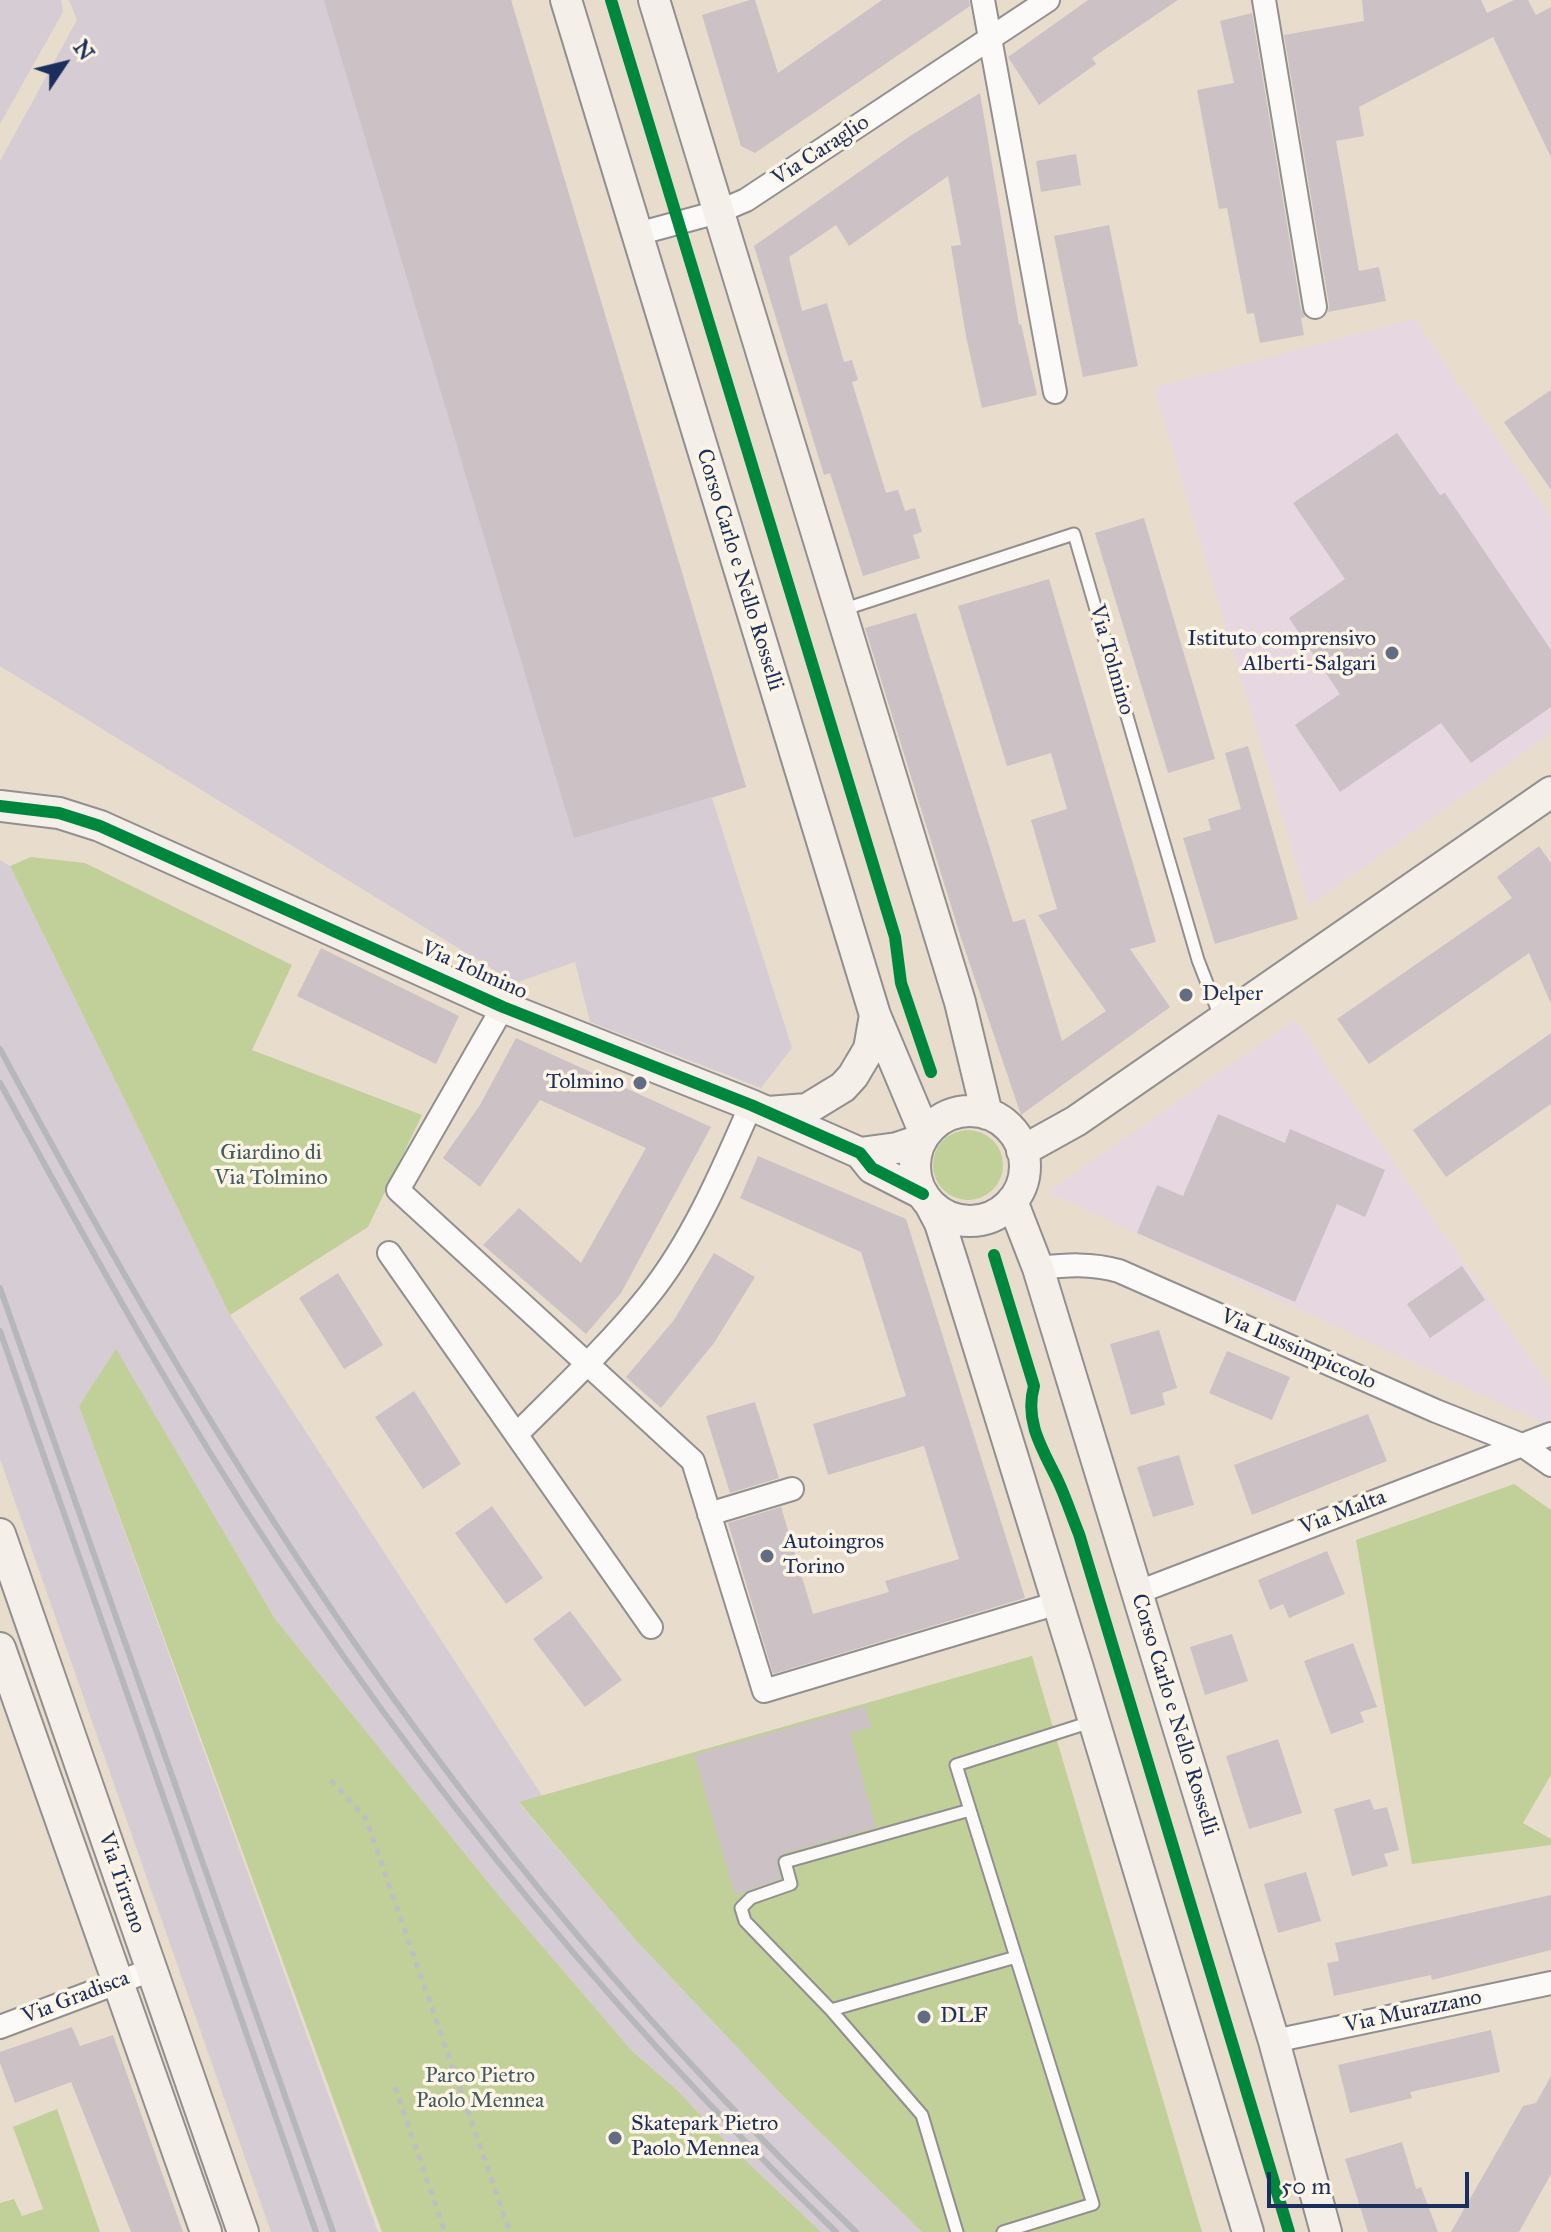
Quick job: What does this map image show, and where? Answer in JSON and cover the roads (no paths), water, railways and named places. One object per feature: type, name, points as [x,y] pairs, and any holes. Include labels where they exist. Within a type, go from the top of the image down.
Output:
[{"type":"street","name":"Corso Carlo e Nello Rosselli","points":[[566,0],[875,1015],[923,1137]]},
{"type":"street","points":[[654,0],[960,1002],[987,1114]]},
{"type":"street","points":[[983,0],[1055,392]]},
{"type":"street","name":"Via Caraglio","points":[[637,234],[718,212],[746,200],[1048,0]]},
{"type":"street","points":[[1264,0],[1315,307]]},
{"type":"street","points":[[1022,1151],[1076,1121],[1551,792]]},
{"type":"street","name":"Via Tolmino","points":[[0,806],[59,813],[100,826],[503,1007],[760,1109],[860,1153],[872,1168],[926,1199]]},
{"type":"street","name":"Via Tolmino","points":[[503,1007],[398,1190],[587,1364]]},
{"type":"street","points":[[517,1434],[587,1364],[650,1294],[678,1252],[760,1109],[807,1109],[843,1087],[869,1049],[875,1015]]},
{"type":"street","points":[[926,1199],[949,1217],[976,1221],[990,1217],[1012,1201],[1023,1177],[1022,1151],[1009,1128],[987,1114],[970,1111],[953,1114],[937,1122],[923,1137],[916,1156],[915,1172],[926,1199],[940,1223],[954,1267],[1248,2232]]},
{"type":"street","points":[[860,1153],[897,1148],[923,1137]]},
{"type":"street","name":"Corso Carlo e Nello Rosselli","points":[[1012,1201],[1038,1268],[1274,2041],[1326,2232]]},
{"type":"street","points":[[389,1253],[651,1627]]},
{"type":"street","name":"Via Lussimpiccolo","points":[[1038,1268],[1072,1264],[1103,1266],[1119,1271],[1522,1445],[1551,1465]]},
{"type":"street","points":[[587,1364],[693,1461],[764,1691],[1058,1603]]},
{"type":"street","name":"Via Malta","points":[[1136,1593],[1551,1434]]},
{"type":"street","points":[[709,1514],[792,1489]]},
{"type":"street","name":"Via Tirreno","points":[[0,1534],[243,2232]]},
{"type":"street","name":"Via Tirreno","points":[[0,1648],[206,2232]]},
{"type":"street","name":"Via Gradisca","points":[[0,2027],[151,1970]]},
{"type":"street","name":"Via Murazzano","points":[[1274,2041],[1551,1983]]},
{"type":"lane","name":"Via Tolmino","points":[[842,610],[1074,534],[1198,960],[1221,1020]]},
{"type":"lane","points":[[1003,2232],[1093,2204],[956,1765],[1094,1721]]},
{"type":"lane","points":[[957,2232],[922,2115],[831,2010],[745,1921],[741,1908],[751,1898],[791,1884],[785,1862],[970,1810]]},
{"type":"lane","points":[[831,2010],[1016,1957]]},
{"type":"railway","points":[[0,1049],[78,1193],[201,1406],[289,1545],[392,1696],[452,1778],[578,1936],[713,2088],[856,2232]]},
{"type":"railway","points":[[0,1083],[102,1268],[209,1451],[347,1661],[421,1762],[578,1958],[747,2144],[836,2232]]},
{"type":"railway","points":[[0,1288],[333,2232]]},
{"type":"railway","points":[[0,1331],[316,2232]]},
{"type":"place","name":"Istituto comprensivo Alberti-Salgari","points":[[1392,653]]},
{"type":"place","name":"Delper","points":[[1186,995]]},
{"type":"place","name":"Tolmino","points":[[640,1083]]},
{"type":"place","name":"Autoingros Torino","points":[[767,1556]]},
{"type":"place","name":"DLF","points":[[924,2017]]},
{"type":"place","name":"Skatepark Pietro Paolo Mennea","points":[[615,2138]]},
{"type":"park label","name":"Giardino di Via Tolmino","points":[[271,1166]]},
{"type":"park label","name":"Parco Pietro Paolo Mennea","points":[[480,2090]]}]
